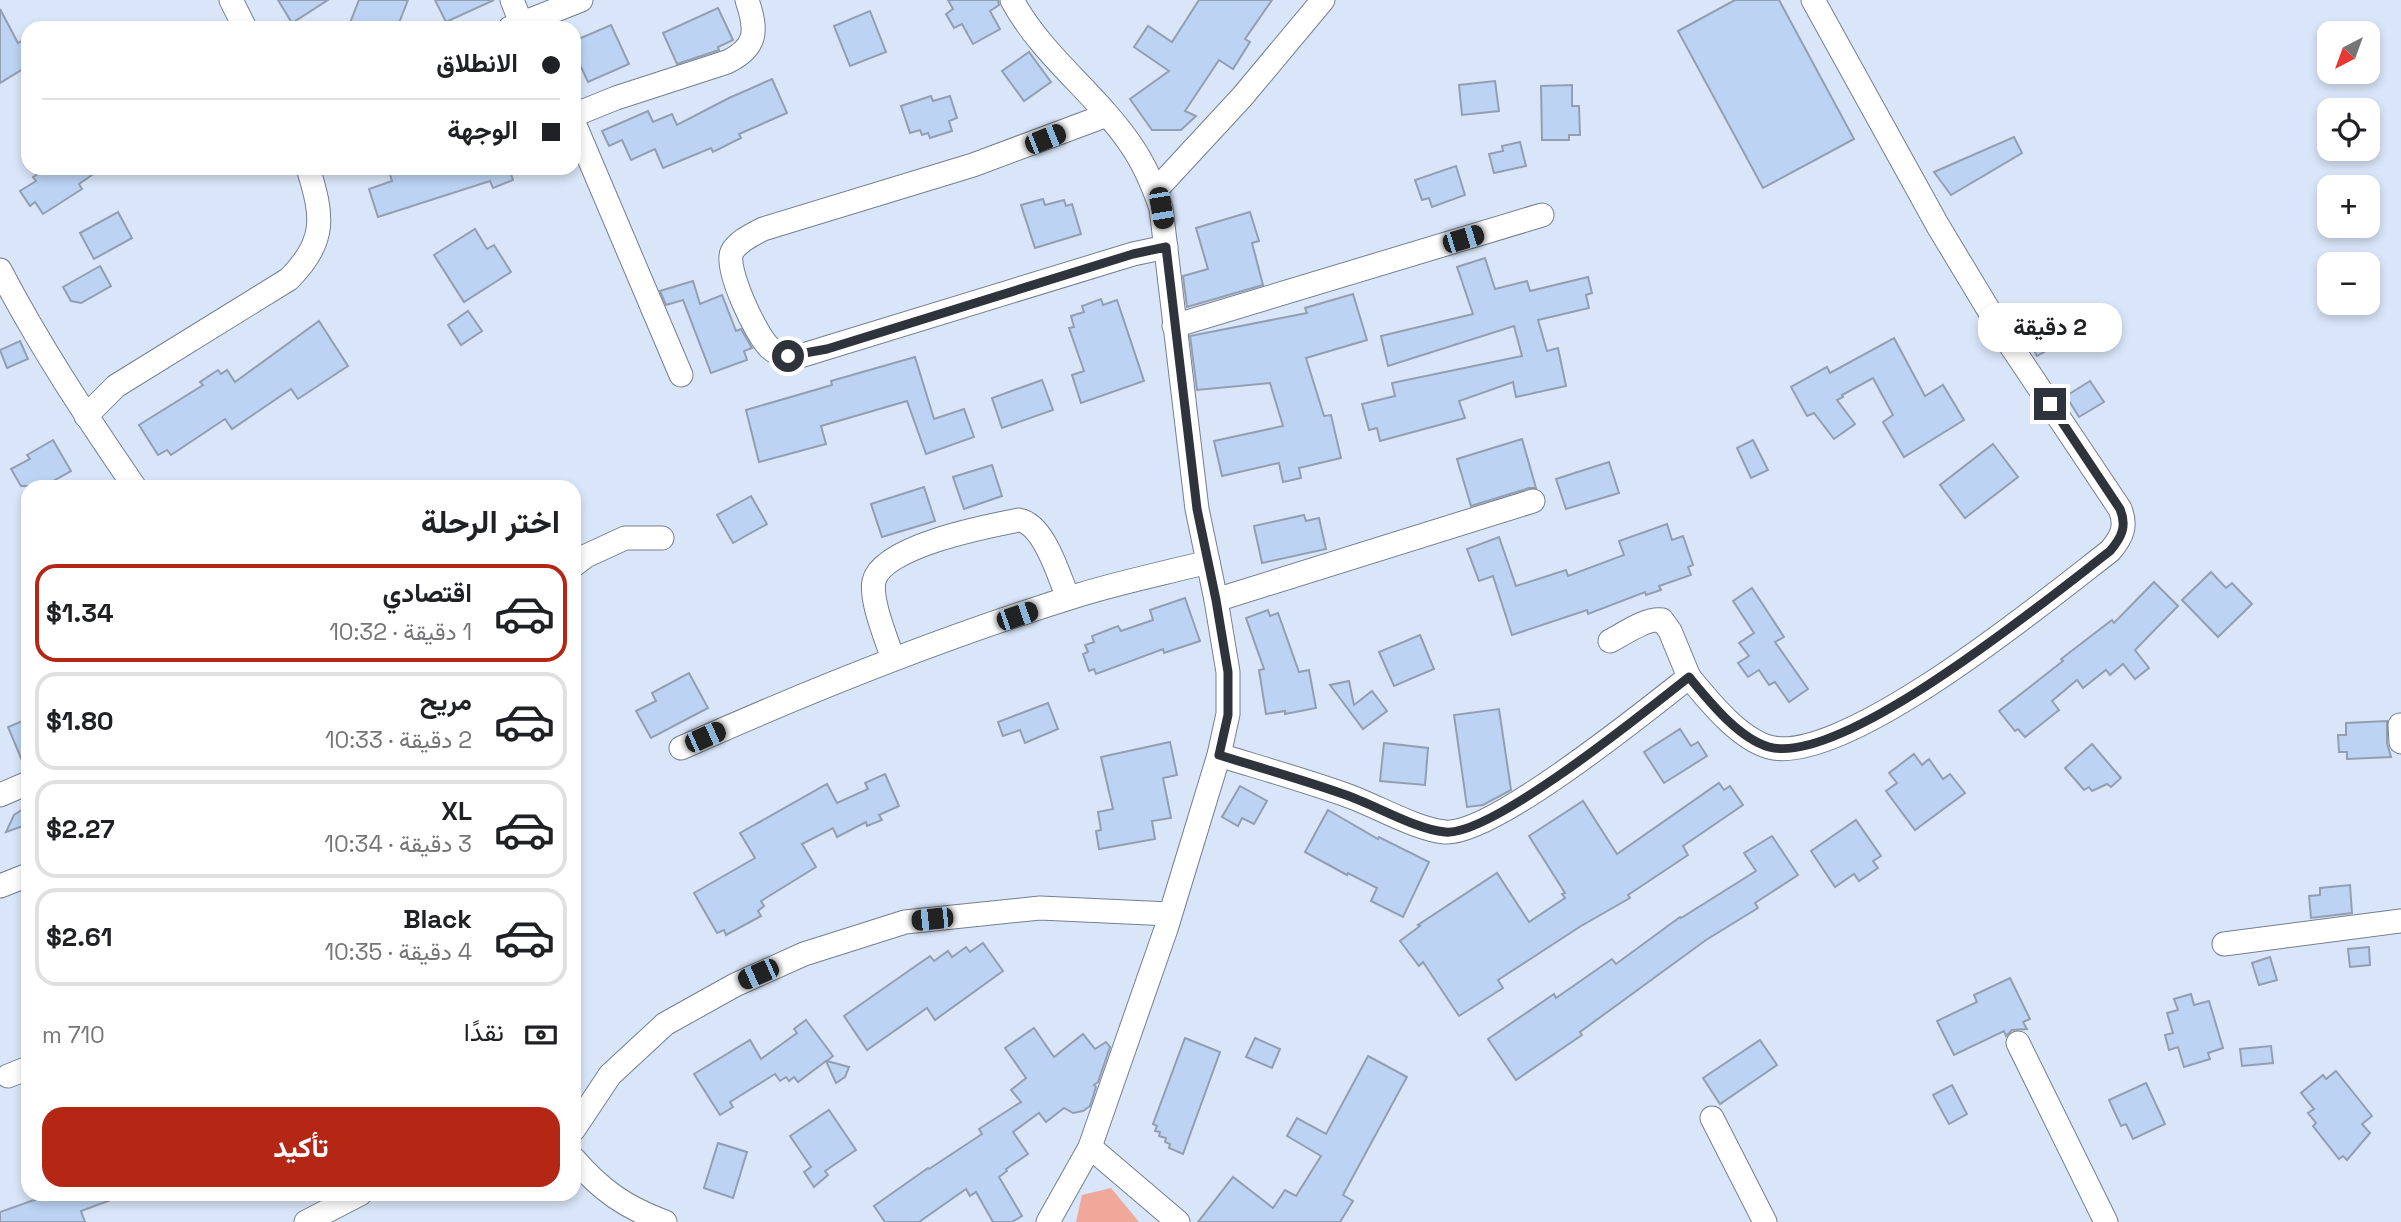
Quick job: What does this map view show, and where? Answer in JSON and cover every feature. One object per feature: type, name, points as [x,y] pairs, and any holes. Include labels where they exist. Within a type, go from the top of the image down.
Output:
[{"type":"street","points":[[231,0],[242,21]]},
{"type":"street","points":[[512,0],[517,21]]},
{"type":"street","points":[[532,21],[581,0]]},
{"type":"street","points":[[581,112],[616,97],[739,57],[749,48],[753,38],[752,14],[747,0]]},
{"type":"street","points":[[1012,0],[1055,60],[1131,144],[1150,176],[1161,208],[1197,509],[1228,672],[1228,715],[1219,755],[1170,914],[1090,1147],[1048,1222]]},
{"type":"street","points":[[1155,191],[1242,97],[1323,0]]},
{"type":"street","points":[[1610,641],[1640,625],[1656,619],[1662,620],[1670,631],[1689,677],[1716,710],[1756,742],[1772,748],[1816,743],[1882,713],[1982,650],[2110,551],[2119,540],[2124,526],[2120,509],[2005,337],[1938,226],[1813,0]]},
{"type":"street","points":[[1107,115],[973,165],[763,229],[747,237],[731,253],[730,264],[757,330],[768,347],[778,354],[800,356],[1133,254],[1166,247]]},
{"type":"street","points":[[581,139],[681,375]]},
{"type":"street","points":[[86,416],[116,386],[289,279],[300,268],[310,256],[321,220],[310,175]]},
{"type":"street","points":[[1174,326],[1542,215]]},
{"type":"street","points":[[0,270],[17,303],[86,416],[130,480]]},
{"type":"street","points":[[1216,600],[1533,501]]},
{"type":"street","points":[[893,660],[876,604],[874,582],[879,570],[904,552],[968,530],[1026,521],[1033,526],[1042,540],[1068,598]]},
{"type":"street","points":[[581,560],[625,538],[662,538]]},
{"type":"street","points":[[681,748],[799,696],[1068,598],[1208,562]]},
{"type":"street","points":[[1219,755],[1345,794],[1424,827],[1447,832],[1481,823],[1531,793],[1573,766],[1689,677]]},
{"type":"street","points":[[0,794],[21,785]]},
{"type":"street","points":[[0,886],[21,878]]},
{"type":"street","points":[[581,1118],[610,1075],[665,1024],[735,985],[804,954],[905,922],[1040,908],[1170,914]]},
{"type":"street","points":[[2224,944],[2401,921]]},
{"type":"street","points":[[2018,1043],[2106,1222]]},
{"type":"street","points":[[1712,1118],[1765,1222]]},
{"type":"street","points":[[1090,1147],[1178,1222]]},
{"type":"street","points":[[581,1166],[602,1189],[631,1209],[665,1222]]},
{"type":"street","points":[[306,1222],[346,1201]]},
{"type":"shaded area","points":[[1111,1188],[1139,1222],[1076,1222],[1082,1195]]},
{"type":"building","points":[[278,0],[328,0],[295,21],[291,21]]},
{"type":"building","points":[[359,0],[408,0],[400,21],[351,21]]},
{"type":"building","points":[[435,0],[494,0],[448,21],[446,21]]},
{"type":"building","points":[[948,0],[998,0],[999,5],[990,11],[1000,29],[973,44],[962,24],[954,28],[946,14],[953,9]]},
{"type":"building","points":[[1199,0],[1272,0],[1245,39],[1250,42],[1233,69],[1219,60],[1185,111],[1196,116],[1181,130],[1152,130],[1130,99],[1169,71],[1134,47],[1148,26],[1172,42]]},
{"type":"building","points":[[1735,0],[1779,0],[1854,139],[1763,188],[1678,31]]},
{"type":"building","points":[[718,8],[733,40],[718,47],[719,50],[677,64],[663,33]]},
{"type":"building","points":[[0,9],[18,43],[21,41],[21,70],[0,83]]},
{"type":"building","points":[[870,11],[886,52],[850,66],[834,26]]},
{"type":"building","points":[[611,25],[629,64],[588,82],[581,67],[581,38]]},
{"type":"building","points":[[1029,52],[1051,82],[1024,101],[1002,71]]},
{"type":"building","points":[[772,79],[787,113],[739,134],[741,138],[713,152],[711,148],[663,168],[655,149],[631,160],[622,140],[609,146],[602,131],[648,111],[653,122],[672,114],[677,125]]},
{"type":"building","points":[[1495,81],[1499,111],[1462,115],[1459,85]]},
{"type":"building","points":[[1572,85],[1572,106],[1579,106],[1580,135],[1569,135],[1569,140],[1542,140],[1541,86]]},
{"type":"building","points":[[931,96],[933,101],[950,96],[957,118],[949,121],[952,131],[930,138],[928,133],[922,135],[920,130],[910,133],[901,106]]},
{"type":"building","points":[[2014,137],[2022,153],[1951,195],[1934,172]]},
{"type":"building","points":[[1520,142],[1526,166],[1494,173],[1489,154],[1503,151],[1502,146]]},
{"type":"building","points":[[1456,166],[1465,195],[1432,207],[1429,198],[1422,200],[1415,180]]},
{"type":"building","points":[[92,175],[79,184],[82,189],[43,214],[35,202],[30,206],[20,191],[36,181],[33,177]]},
{"type":"building","points":[[390,175],[511,175],[513,180],[493,188],[490,181],[378,217],[369,189],[392,181]]},
{"type":"building","points":[[1043,199],[1045,205],[1064,200],[1066,206],[1072,204],[1081,234],[1035,248],[1021,205]]},
{"type":"building","points":[[118,212],[132,238],[94,259],[80,233]]},
{"type":"building","points":[[1250,212],[1259,241],[1252,243],[1263,285],[1187,307],[1183,276],[1208,269],[1196,228]]},
{"type":"building","points":[[475,229],[487,249],[494,245],[511,272],[464,302],[434,255]]},
{"type":"building","points":[[1485,258],[1495,289],[1527,281],[1530,291],[1588,277],[1592,293],[1586,295],[1589,308],[1538,320],[1547,351],[1558,348],[1566,386],[1516,397],[1513,382],[1459,401],[1465,418],[1380,441],[1377,428],[1369,430],[1362,404],[1395,396],[1392,383],[1522,356],[1514,326],[1388,366],[1381,336],[1473,314],[1457,267]]},
{"type":"building","points":[[100,266],[111,286],[81,303],[71,301],[63,287]]},
{"type":"building","points":[[693,281],[700,304],[722,295],[736,331],[741,329],[752,348],[744,351],[747,360],[711,373],[683,300],[666,305],[660,291]]},
{"type":"building","points":[[1353,294],[1367,340],[1306,358],[1324,416],[1331,415],[1341,458],[1299,468],[1301,478],[1283,482],[1279,463],[1222,476],[1214,441],[1283,426],[1270,383],[1197,390],[1190,336],[1307,313],[1305,308]]},
{"type":"building","points":[[1101,299],[1103,305],[1117,300],[1144,381],[1081,403],[1072,375],[1084,371],[1069,328],[1074,327],[1071,316],[1084,312],[1082,306]]},
{"type":"building","points":[[468,311],[482,331],[461,345],[448,325]]},
{"type":"building","points":[[2058,319],[2069,338],[2037,356],[2026,337]]},
{"type":"building","points":[[319,321],[348,366],[298,399],[291,389],[232,429],[225,419],[171,455],[167,450],[158,455],[139,425],[203,385],[200,382],[218,370],[221,374],[227,370],[235,382]]},
{"type":"building","points":[[1894,338],[1925,396],[1943,385],[1964,420],[1904,457],[1883,422],[1893,415],[1873,378],[1837,400],[1855,424],[1834,439],[1814,413],[1807,416],[1791,387],[1827,367],[1830,373]]},
{"type":"building","points":[[20,341],[28,359],[7,368],[0,350]]},
{"type":"building","points":[[915,357],[934,419],[964,409],[974,437],[926,454],[907,401],[821,426],[826,444],[759,462],[746,410],[832,385],[831,381]]},
{"type":"building","points":[[1042,380],[1053,410],[1002,428],[992,398]]},
{"type":"building","points":[[2090,381],[2104,402],[2079,417],[2066,396]]},
{"type":"building","points":[[1522,439],[1536,488],[1471,506],[1457,459]]},
{"type":"building","points":[[53,440],[71,471],[55,480],[21,480],[21,486],[11,469],[30,459],[27,455]]},
{"type":"building","points":[[1753,440],[1768,470],[1751,478],[1737,448]]},
{"type":"building","points":[[1993,444],[2018,477],[1965,518],[1940,485]]},
{"type":"building","points":[[1609,462],[1619,493],[1566,509],[1556,479]]},
{"type":"building","points":[[992,465],[1002,496],[964,509],[953,477]]},
{"type":"building","points":[[924,487],[935,521],[882,537],[871,504]]},
{"type":"building","points":[[751,496],[767,524],[733,543],[717,515]]},
{"type":"building","points":[[1304,515],[1306,521],[1319,518],[1326,549],[1262,563],[1254,526]]},
{"type":"building","points":[[1667,524],[1672,540],[1683,536],[1693,565],[1688,567],[1691,575],[1659,586],[1661,590],[1646,595],[1645,592],[1588,614],[1587,610],[1512,635],[1493,576],[1479,581],[1467,549],[1499,537],[1516,586],[1566,570],[1568,576],[1624,555],[1619,541]]},
{"type":"building","points":[[2211,572],[2226,588],[2232,583],[2252,604],[2218,637],[2182,600]]},
{"type":"building","points":[[2154,582],[2178,606],[2135,650],[2149,668],[2135,679],[2123,664],[2110,675],[2106,670],[2083,688],[2077,680],[2052,701],[2059,710],[2025,737],[2018,729],[2015,731],[1999,711],[2063,661],[2061,659],[2112,620],[2114,623]]},
{"type":"building","points":[[1752,588],[1784,637],[1775,642],[1808,689],[1789,702],[1775,682],[1769,685],[1759,670],[1748,677],[1738,663],[1749,656],[1739,643],[1754,633],[1733,601]]},
{"type":"building","points":[[1185,598],[1200,641],[1164,653],[1163,649],[1096,674],[1094,669],[1089,671],[1083,654],[1088,652],[1085,645],[1094,642],[1092,636],[1118,626],[1121,631],[1153,620],[1150,610]]},
{"type":"building","points":[[1268,610],[1270,616],[1278,613],[1299,672],[1309,670],[1316,708],[1285,714],[1285,711],[1266,714],[1259,670],[1264,669],[1246,618]]},
{"type":"building","points":[[1420,635],[1434,669],[1394,686],[1379,652]]},
{"type":"building","points":[[689,673],[708,708],[651,738],[636,711],[656,701],[652,693]]},
{"type":"building","points":[[1349,681],[1354,705],[1372,691],[1387,711],[1363,729],[1330,685]]},
{"type":"building","points":[[1048,703],[1058,729],[1025,743],[1020,730],[1003,736],[998,722]]},
{"type":"building","points":[[1499,709],[1511,790],[1483,805],[1467,807],[1454,715]]},
{"type":"building","points":[[2387,721],[2387,743],[2391,757],[2347,759],[2347,752],[2339,752],[2338,735],[2346,735],[2346,723]]},
{"type":"building","points":[[21,722],[21,758],[8,727]]},
{"type":"building","points":[[1680,729],[1691,746],[1698,742],[1707,756],[1664,783],[1644,752]]},
{"type":"building","points":[[1170,742],[1177,775],[1163,778],[1171,818],[1152,821],[1155,839],[1099,849],[1096,831],[1101,830],[1098,812],[1113,809],[1101,757]]},
{"type":"building","points":[[1384,743],[1428,748],[1425,785],[1380,781]]},
{"type":"building","points":[[2092,744],[2121,778],[2111,787],[2107,784],[2092,791],[2089,787],[2084,790],[2065,768]]},
{"type":"building","points":[[1914,754],[1922,765],[1929,759],[1943,779],[1950,774],[1965,793],[1915,830],[1886,791],[1897,783],[1889,773]]},
{"type":"building","points":[[885,774],[899,806],[879,815],[882,820],[867,826],[866,822],[837,837],[833,828],[802,844],[816,867],[761,901],[764,906],[758,911],[761,916],[726,935],[724,930],[717,933],[694,893],[755,858],[740,833],[827,784],[837,803],[868,789],[865,783]]},
{"type":"building","points":[[1719,783],[1724,790],[1730,786],[1743,805],[1683,846],[1688,855],[1628,895],[1630,898],[1498,980],[1503,988],[1459,1016],[1423,962],[1419,966],[1400,941],[1420,926],[1418,925],[1497,873],[1529,922],[1565,898],[1562,894],[1565,893],[1529,836],[1583,801],[1617,854]]},
{"type":"building","points":[[1240,786],[1267,801],[1254,824],[1242,818],[1238,826],[1222,817]]},
{"type":"building","points":[[21,810],[21,827],[6,832],[14,815]]},
{"type":"building","points":[[1328,810],[1378,839],[1379,837],[1429,862],[1403,917],[1371,901],[1377,888],[1305,852]]},
{"type":"building","points":[[1856,820],[1881,856],[1873,861],[1878,868],[1859,881],[1854,874],[1835,887],[1811,851]]},
{"type":"building","points":[[1772,836],[1798,875],[1755,903],[1758,908],[1706,940],[1580,1032],[1582,1035],[1516,1080],[1488,1039],[1554,994],[1556,998],[1612,959],[1616,964],[1680,917],[1756,871],[1744,853]]},
{"type":"building","points":[[2350,885],[2352,913],[2311,918],[2309,896],[2320,895],[2320,888]]},
{"type":"building","points":[[983,943],[1003,971],[935,1020],[927,1008],[867,1050],[844,1016],[930,956],[934,961],[948,951],[952,957],[966,947],[970,952]]},
{"type":"building","points":[[2369,947],[2370,965],[2350,967],[2348,949]]},
{"type":"building","points":[[2270,957],[2277,980],[2259,985],[2252,963]]},
{"type":"building","points":[[2010,978],[2030,1019],[2023,1022],[2027,1029],[2012,1030],[2006,1036],[2004,1031],[1954,1055],[1937,1021],[1977,1002],[1974,995]]},
{"type":"building","points":[[2191,994],[2194,1005],[2209,1001],[2223,1048],[2208,1053],[2210,1059],[2184,1067],[2178,1047],[2169,1050],[2165,1035],[2173,1033],[2167,1013],[2178,1010],[2174,999]]},
{"type":"building","points":[[806,1020],[833,1056],[827,1061],[849,1067],[845,1077],[836,1083],[826,1061],[798,1082],[794,1077],[789,1081],[786,1077],[780,1081],[775,1074],[730,1102],[733,1107],[720,1115],[694,1074],[750,1040],[761,1059],[797,1033],[794,1029]]},
{"type":"building","points":[[1034,1028],[1054,1057],[1083,1034],[1095,1049],[1106,1042],[1110,1047],[1098,1082],[1094,1085],[1096,1087],[1090,1106],[1073,1113],[1064,1108],[1046,1122],[1039,1113],[1013,1132],[1028,1154],[999,1177],[1022,1216],[1012,1222],[993,1222],[976,1192],[970,1196],[966,1189],[919,1222],[885,1222],[874,1206],[982,1134],[979,1129],[1021,1102],[1011,1090],[1026,1078],[1005,1048]]},
{"type":"building","points":[[1185,1038],[1220,1052],[1183,1154],[1169,1148],[1170,1144],[1165,1142],[1166,1138],[1159,1136],[1160,1132],[1155,1131],[1157,1126],[1153,1124]]},
{"type":"building","points":[[1255,1038],[1280,1049],[1272,1068],[1246,1057]]},
{"type":"building","points":[[1760,1040],[1777,1065],[1720,1104],[1703,1078]]},
{"type":"building","points":[[2271,1046],[2273,1063],[2242,1066],[2240,1049]]},
{"type":"building","points":[[1368,1056],[1407,1077],[1343,1195],[1353,1201],[1340,1222],[1198,1222],[1233,1177],[1273,1208],[1285,1190],[1296,1196],[1321,1156],[1287,1136],[1297,1118],[1326,1134]]},
{"type":"building","points":[[2336,1071],[2372,1116],[2362,1124],[2370,1133],[2347,1160],[2343,1156],[2339,1159],[2313,1126],[2316,1123],[2308,1113],[2314,1109],[2301,1093],[2323,1075],[2326,1079]]},
{"type":"building","points":[[2146,1083],[2165,1124],[2133,1139],[2126,1124],[2121,1126],[2109,1100]]},
{"type":"building","points":[[1952,1085],[1967,1114],[1949,1124],[1933,1095]]},
{"type":"building","points":[[829,1110],[856,1150],[825,1171],[828,1175],[814,1187],[804,1172],[811,1167],[790,1136]]},
{"type":"building","points":[[718,1143],[747,1152],[733,1198],[704,1188]]},
{"type":"building","points":[[31,1201],[108,1201],[81,1211],[85,1222],[0,1222],[0,1212]]},
{"type":"route","points":[[788,356],[800,356],[827,349],[1133,254],[1166,247],[1197,509],[1228,672],[1228,715],[1219,755],[1345,794],[1424,827],[1447,832],[1481,823],[1531,793],[1573,766],[1689,677],[1716,710],[1756,742],[1772,748],[1789,747],[1816,743],[1882,713],[1982,650],[2110,551],[2119,540],[2124,526],[2120,509],[2050,404]]}]
